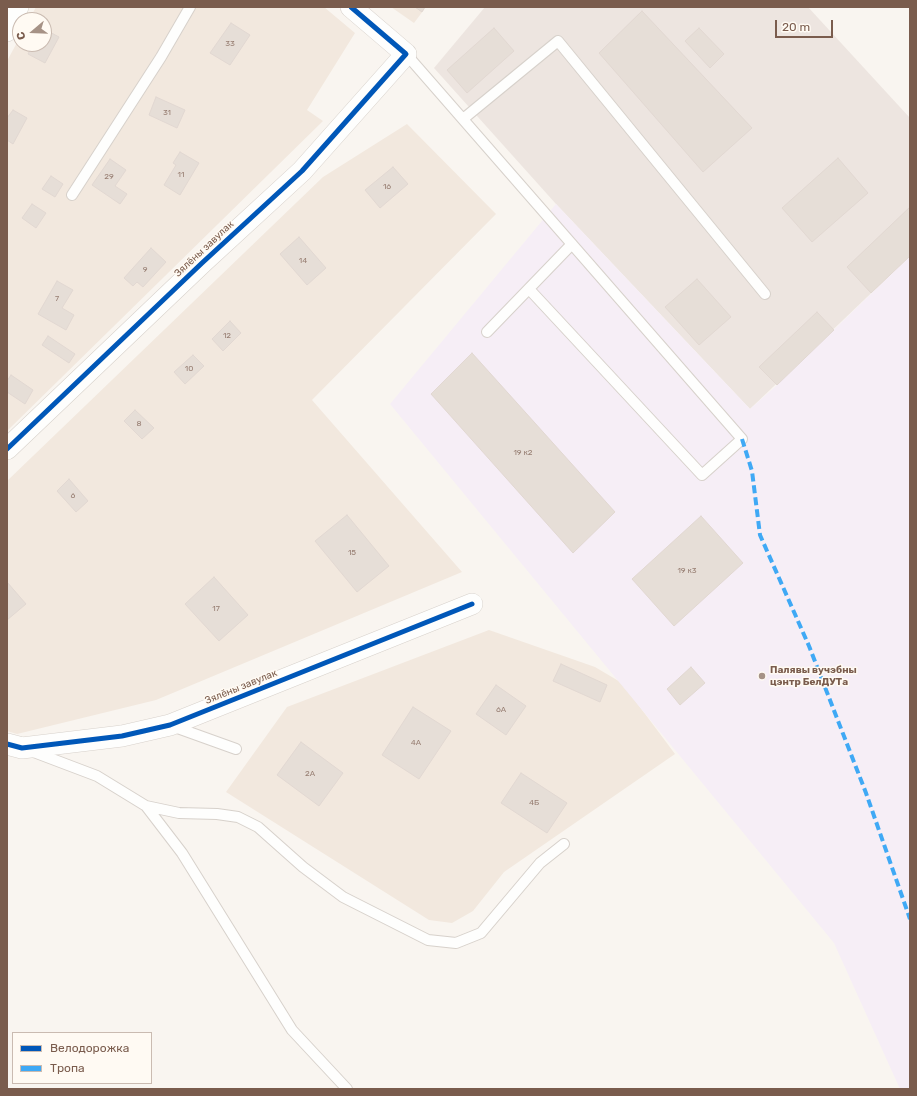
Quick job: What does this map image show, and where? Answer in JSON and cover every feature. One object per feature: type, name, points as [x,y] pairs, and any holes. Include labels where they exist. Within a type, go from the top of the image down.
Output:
[{"type":"street","points":[[7,32],[18,7]]},
{"type":"street","points":[[351,7],[406,54]]},
{"type":"street","name":"Зялёны завулак","points":[[7,449],[202,263],[302,171],[406,54]]},
{"type":"street","name":"Зялёны завулак","points":[[14,746],[122,736],[170,725],[472,604]]},
{"type":"lane","points":[[72,194],[161,57],[190,7]]},
{"type":"lane","points":[[462,119],[558,41],[765,294]]},
{"type":"lane","points":[[406,54],[742,439],[702,475],[529,289]]},
{"type":"lane","points":[[487,332],[572,244]]},
{"type":"lane","points":[[170,725],[236,749]]},
{"type":"lane","points":[[14,746],[97,776],[146,806],[179,813],[217,814],[238,817],[258,827],[304,867],[343,897],[428,940],[456,943],[481,933],[540,863],[564,844]]},
{"type":"lane","points":[[146,806],[182,853],[292,1030],[347,1089]]},
{"type":"shaded area","points":[[36,7],[324,7],[355,33],[307,110],[323,121],[7,431],[7,61],[12,52],[52,52],[52,12],[33,12]]},
{"type":"shaded area","points":[[391,7],[426,7],[414,23]]},
{"type":"shaded area","points":[[485,7],[808,7],[910,118],[910,256],[750,409],[556,204],[434,68]]},
{"type":"shaded area","points":[[407,124],[496,214],[312,400],[462,572],[156,700],[17,734],[7,731],[7,481],[323,177]]},
{"type":"shaded area","name":"Палявы вучэбны цэнтр БелДУТа","points":[[556,204],[750,409],[777,385],[910,256],[910,1089],[900,1089],[834,943],[390,404]]},
{"type":"shaded area","points":[[489,630],[595,667],[622,683],[675,754],[504,872],[473,911],[452,923],[429,920],[226,792],[287,707]]},
{"type":"building","points":[[415,7],[425,7],[422,12]]},
{"type":"building","points":[[642,11],[752,128],[703,172],[599,53]]},
{"type":"building","points":[[231,23],[250,35],[230,65],[210,53]]},
{"type":"building","points":[[494,28],[514,51],[467,93],[447,70]]},
{"type":"building","points":[[699,28],[724,54],[710,68],[685,41]]},
{"type":"building","points":[[52,33],[59,37],[52,50]]},
{"type":"building","points":[[29,52],[51,52],[45,63],[28,54]]},
{"type":"building","points":[[156,97],[185,110],[177,128],[149,115]]},
{"type":"building","points":[[13,110],[27,118],[13,144],[7,140],[7,118]]},
{"type":"building","points":[[180,152],[199,163],[180,195],[164,185],[176,165],[173,163]]},
{"type":"building","points":[[838,158],[868,193],[812,242],[782,208]]},
{"type":"building","points":[[110,159],[126,170],[115,186],[127,194],[120,204],[92,185]]},
{"type":"building","points":[[393,167],[408,184],[380,208],[365,190]]},
{"type":"building","points":[[51,176],[63,184],[55,197],[42,189]]},
{"type":"building","points":[[32,204],[46,213],[36,228],[22,218]]},
{"type":"building","points":[[910,207],[910,256],[871,293],[847,267]]},
{"type":"building","points":[[299,237],[326,268],[307,285],[280,254]]},
{"type":"building","points":[[151,248],[166,262],[143,287],[137,282],[133,286],[124,278]]},
{"type":"building","points":[[697,279],[731,317],[699,345],[665,307]]},
{"type":"building","points":[[57,281],[73,290],[62,308],[74,315],[66,330],[38,314]]},
{"type":"building","points":[[817,312],[834,330],[777,385],[759,367]]},
{"type":"building","points":[[230,321],[241,333],[223,351],[212,339]]},
{"type":"building","points":[[48,336],[75,354],[69,363],[42,345]]},
{"type":"building","points":[[472,353],[615,512],[573,553],[431,394]]},
{"type":"building","points":[[193,355],[204,366],[185,384],[174,372]]},
{"type":"building","points":[[11,375],[33,390],[25,404],[7,392],[7,381]]},
{"type":"building","points":[[135,410],[154,428],[142,439],[124,421]]},
{"type":"building","points":[[69,479],[88,501],[76,512],[57,491]]},
{"type":"building","points":[[347,515],[389,566],[357,592],[315,541]]},
{"type":"building","points":[[701,516],[743,563],[674,626],[632,579]]},
{"type":"building","points":[[214,577],[248,615],[219,641],[185,604]]},
{"type":"building","points":[[7,582],[26,604],[7,620]]},
{"type":"building","points":[[561,664],[607,685],[600,702],[553,681]]},
{"type":"building","points":[[691,667],[705,683],[680,705],[667,689]]},
{"type":"building","points":[[496,685],[526,706],[506,735],[476,714]]},
{"type":"building","points":[[413,707],[451,731],[419,779],[382,755]]},
{"type":"building","points":[[301,742],[343,773],[319,806],[277,775]]},
{"type":"building","points":[[521,773],[567,803],[547,833],[501,803]]},
{"type":"marked path","points":[[742,439],[752,471],[760,535],[809,646],[866,793],[910,919]]},
{"type":"cycle path","points":[[7,449],[202,263],[302,171],[406,54],[351,7]]},
{"type":"cycle path","points":[[7,744],[22,748],[122,736],[170,725],[472,604]]},
{"type":"place","name":"Палявы вучэбны цэнтр БелДУТа","points":[[762,676]]}]
